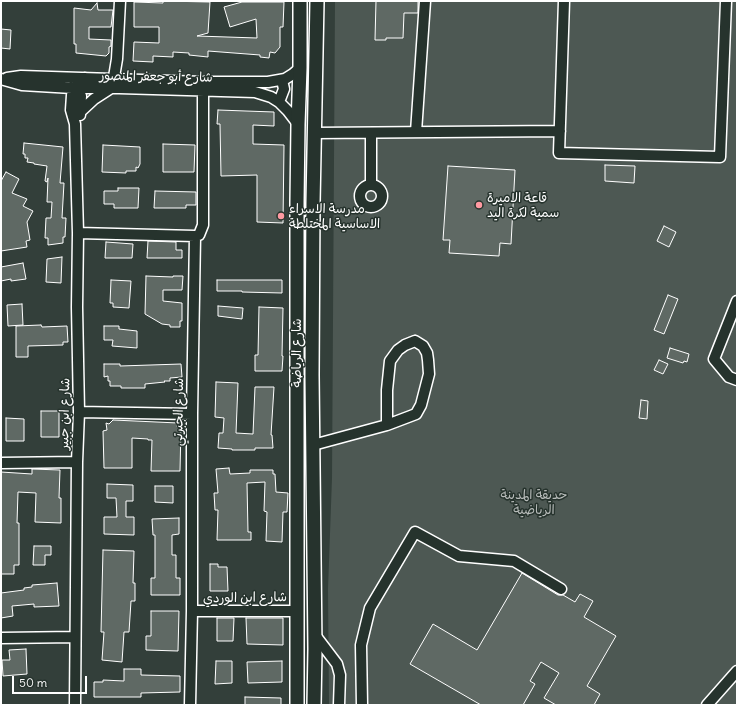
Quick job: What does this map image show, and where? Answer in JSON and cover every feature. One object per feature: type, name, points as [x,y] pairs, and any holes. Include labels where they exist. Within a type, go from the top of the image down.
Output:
[{"type":"main road","name":"شارع الرياضة","points":[[297,705],[297,309],[300,1]]},
{"type":"main road","name":"شارع الرياضة","points":[[314,705],[313,310],[314,133],[317,1]]},
{"type":"main road","points":[[297,309],[313,310]]},
{"type":"street","points":[[80,112],[113,84],[117,59],[120,1]]},
{"type":"street","points":[[416,132],[425,1]]},
{"type":"street","points":[[564,1],[559,153],[720,157],[726,1]]},
{"type":"street","name":"شارع أبو جعفر المنصور","points":[[203,87],[282,80],[300,68]]},
{"type":"street","name":"شارع أبو جعفر المنصور","points":[[1,79],[21,76],[85,78],[113,84]]},
{"type":"street","name":"شارع ابن جبير","points":[[69,78],[81,96],[80,112],[75,124]]},
{"type":"street","name":"شارع ابن جبير","points":[[75,705],[77,462],[79,412],[77,307],[78,232],[75,124],[71,110],[72,95],[85,78]]},
{"type":"street","name":"شارع أبو جعفر المنصور","points":[[1,79],[22,84],[76,88],[113,84],[203,87],[255,92],[271,97],[279,102],[292,115],[298,124]]},
{"type":"street","points":[[279,102],[284,90],[282,80]]},
{"type":"street","points":[[78,232],[199,235],[203,224],[203,87]]},
{"type":"street","points":[[314,133],[560,131]]},
{"type":"street","points":[[371,133],[371,185]]},
{"type":"street","name":"شارع الجبرتي","points":[[190,705],[195,236]]},
{"type":"street","points":[[737,301],[714,359],[729,377],[737,380]]},
{"type":"street","points":[[313,445],[387,425],[416,414],[421,405],[429,374],[427,353],[423,346],[415,341],[398,350],[390,361],[387,390],[387,425]]},
{"type":"street","points":[[79,412],[192,414]]},
{"type":"street","points":[[1,463],[77,462]]},
{"type":"street","points":[[362,705],[361,645],[370,608],[416,532],[459,556],[514,561],[561,589]]},
{"type":"street","name":"شارع ابن الوردي","points":[[192,611],[298,610]]},
{"type":"street","points":[[315,635],[337,664],[340,675],[340,705]]},
{"type":"street","points":[[1,638],[75,637]]},
{"type":"street","points":[[707,705],[737,671]]},
{"type":"green space","name":"حديقة المدينة الرياضية","points":[[335,1],[737,1],[737,705],[329,705],[328,589],[332,478]]},
{"type":"building","points":[[163,1],[210,2],[208,33],[197,36],[257,38],[256,19],[230,27],[224,7],[242,2],[284,2],[283,27],[280,27],[280,47],[275,53],[270,52],[269,58],[260,57],[260,55],[208,51],[208,57],[189,55],[189,53],[173,52],[173,57],[153,56],[153,62],[133,61],[134,42],[159,43],[159,27],[134,27],[134,2],[163,3]]},
{"type":"building","points":[[376,1],[418,1],[418,13],[404,13],[403,38],[386,38],[386,40],[375,40]]},
{"type":"building","points":[[97,3],[98,10],[113,10],[111,27],[89,27],[89,39],[111,40],[109,53],[106,56],[76,53],[76,44],[74,44],[74,8],[91,10]]},
{"type":"building","points":[[1,29],[11,30],[10,49],[1,48]]},
{"type":"building","points":[[218,110],[274,112],[274,126],[253,125],[253,144],[284,145],[283,223],[257,222],[257,175],[221,176],[220,124],[217,124]]},
{"type":"building","points":[[24,143],[63,147],[60,183],[64,183],[62,218],[66,218],[65,237],[63,237],[63,243],[48,245],[48,238],[45,238],[46,218],[51,218],[52,202],[47,202],[48,178],[47,182],[45,181],[47,166],[27,162],[28,158],[25,158],[25,154],[23,154]]},
{"type":"building","points":[[163,144],[195,145],[194,172],[163,172]]},
{"type":"building","points":[[103,145],[140,147],[140,164],[138,168],[136,167],[136,171],[126,171],[126,173],[102,172]]},
{"type":"building","points":[[605,165],[635,166],[634,183],[605,181]]},
{"type":"building","name":"قاعة الاميرة سمية لكرة اليد","points":[[448,166],[515,170],[511,244],[500,243],[499,256],[449,253],[450,240],[443,240]]},
{"type":"building","points":[[6,172],[19,179],[12,193],[27,199],[23,206],[33,211],[27,222],[30,240],[26,241],[27,247],[1,251],[1,181]]},
{"type":"building","points":[[118,188],[139,188],[138,208],[114,208],[114,204],[104,204],[104,191],[118,191]]},
{"type":"building","points":[[155,191],[196,192],[196,205],[186,205],[186,208],[154,208]]},
{"type":"building","points":[[664,226],[676,232],[669,247],[657,241]]},
{"type":"building","points":[[148,241],[176,242],[176,250],[182,250],[182,258],[147,258]]},
{"type":"building","points":[[106,242],[133,244],[132,258],[105,258]]},
{"type":"building","points":[[62,257],[61,283],[46,282],[47,259]]},
{"type":"building","points":[[23,263],[26,279],[1,281],[1,267]]},
{"type":"building","points":[[146,276],[183,276],[182,290],[163,290],[163,301],[182,303],[182,321],[180,321],[180,327],[170,327],[170,325],[162,324],[145,314]]},
{"type":"building","points":[[111,280],[131,281],[129,308],[113,307],[113,303],[110,303]]},
{"type":"building","points":[[217,280],[282,280],[282,293],[217,291]]},
{"type":"building","points":[[668,295],[678,299],[664,334],[654,330]]},
{"type":"building","points":[[22,304],[23,325],[8,326],[7,305]]},
{"type":"building","points":[[218,306],[243,308],[242,319],[218,316]]},
{"type":"building","points":[[259,307],[283,308],[282,371],[255,371],[255,355],[258,355]]},
{"type":"building","points":[[41,325],[42,327],[67,326],[68,342],[63,342],[63,345],[28,346],[28,357],[16,357],[16,326]]},
{"type":"building","points":[[104,326],[119,326],[119,329],[137,331],[137,348],[112,346],[113,340],[104,340]]},
{"type":"building","points":[[670,348],[689,354],[687,362],[684,361],[683,363],[667,358]]},
{"type":"building","points":[[659,360],[668,364],[663,374],[654,370]]},
{"type":"building","points":[[104,364],[120,364],[120,366],[181,364],[182,377],[170,378],[170,381],[164,381],[165,382],[145,384],[145,388],[121,388],[121,386],[110,386],[108,376],[104,377]]},
{"type":"building","points":[[216,382],[238,383],[236,433],[253,434],[255,387],[274,387],[271,435],[273,448],[232,450],[218,448],[219,433],[223,433],[224,418],[215,417]]},
{"type":"building","points":[[641,400],[648,401],[647,419],[639,418]]},
{"type":"building","points":[[41,411],[59,411],[59,437],[41,437]]},
{"type":"building","points":[[6,418],[24,419],[24,441],[6,441]]},
{"type":"building","points":[[113,420],[178,423],[177,427],[181,427],[180,471],[151,471],[152,440],[132,438],[132,468],[104,468],[103,431],[107,430],[106,423],[109,424]]},
{"type":"building","points":[[229,468],[230,474],[250,473],[250,470],[273,470],[273,474],[275,474],[276,492],[288,493],[287,512],[283,512],[282,542],[266,541],[267,512],[264,511],[265,482],[247,483],[248,532],[251,532],[251,540],[217,540],[218,510],[215,510],[214,493],[218,493],[216,469]]},
{"type":"building","points":[[32,469],[60,470],[59,498],[61,498],[61,523],[35,522],[36,493],[18,492],[17,523],[19,523],[19,565],[14,565],[14,574],[1,574],[1,472],[32,474]]},
{"type":"building","points":[[107,484],[133,485],[133,501],[126,501],[126,517],[134,517],[134,535],[104,534],[104,517],[117,517],[116,498],[107,498]]},
{"type":"building","points":[[155,486],[173,486],[173,503],[155,502]]},
{"type":"building","points":[[179,518],[179,534],[172,535],[172,555],[176,555],[176,578],[180,578],[180,595],[151,595],[151,578],[155,578],[155,535],[153,535],[152,519]]},
{"type":"building","points":[[34,546],[51,546],[51,555],[45,555],[45,565],[33,565]]},
{"type":"building","points":[[103,550],[134,551],[133,583],[135,583],[135,601],[131,601],[129,632],[124,632],[122,662],[102,660],[104,632],[101,632]]},
{"type":"building","points":[[210,564],[218,564],[218,567],[227,567],[228,591],[210,591]]},
{"type":"building","points":[[522,573],[558,595],[563,595],[575,602],[580,594],[593,601],[584,617],[616,636],[587,686],[600,694],[594,705],[556,705],[544,698],[559,673],[541,662],[530,681],[535,684],[523,705],[481,705],[410,664],[433,624],[477,650]]},
{"type":"building","points":[[57,583],[59,606],[34,607],[34,604],[12,606],[13,616],[1,618],[1,593],[24,590],[24,588],[32,587],[32,585]]},
{"type":"building","points":[[151,611],[179,611],[178,651],[146,650],[146,636],[151,636]]},
{"type":"building","points":[[217,618],[234,618],[233,641],[217,641]]},
{"type":"building","points":[[246,618],[283,618],[283,645],[247,644]]},
{"type":"building","points":[[26,649],[27,674],[3,676],[2,660],[10,660],[9,650]]},
{"type":"building","points":[[216,661],[232,661],[232,683],[215,684]]},
{"type":"building","points":[[282,661],[282,682],[248,683],[247,662]]},
{"type":"building","points":[[124,669],[141,669],[141,675],[180,676],[180,692],[141,693],[141,697],[94,697],[94,682],[103,682],[103,680],[124,681]]},
{"type":"building","points":[[245,697],[281,698],[281,705],[245,705]]},
{"type":"place","name":"قاعة الاميرة سمية لكرة اليد","points":[[479,205]]},
{"type":"place","name":"مدرسة الاسراء الاساسية المختلطة","points":[[281,216]]}]
